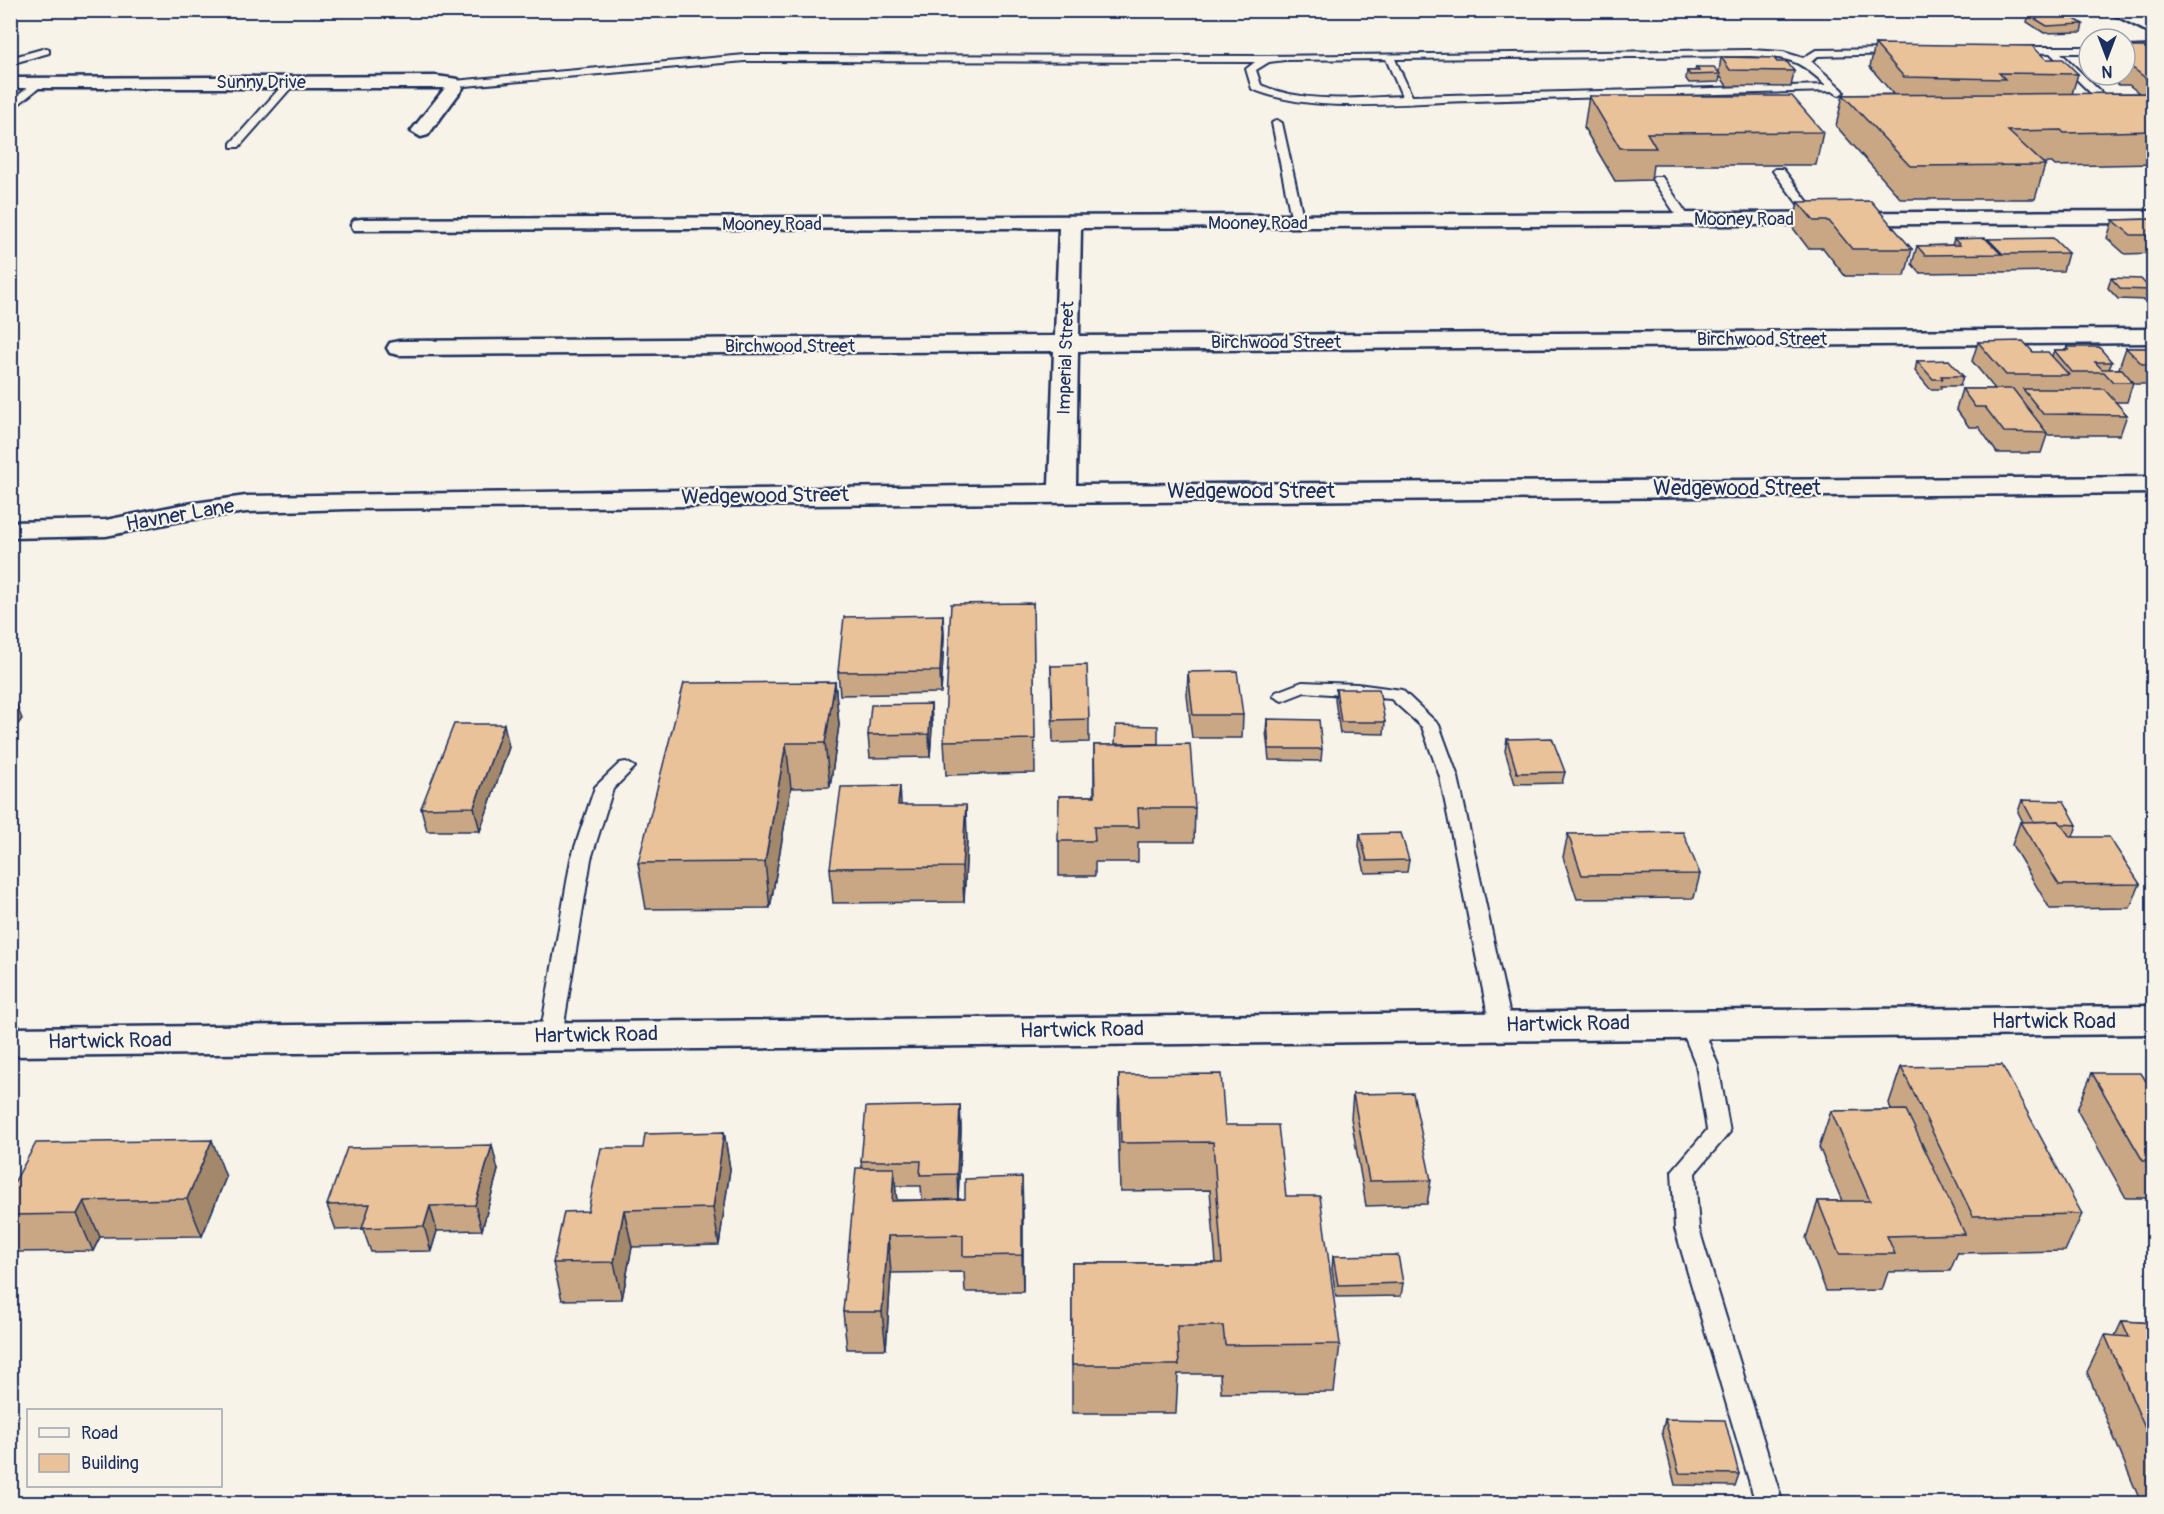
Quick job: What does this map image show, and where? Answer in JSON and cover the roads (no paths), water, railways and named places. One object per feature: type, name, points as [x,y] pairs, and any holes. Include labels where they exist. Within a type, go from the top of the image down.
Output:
[{"type":"highway","points":[[2146,10],[2154,14]]},
{"type":"street","points":[[2113,10],[2154,30]]},
{"type":"street","name":"Sunny Drive","points":[[10,83],[441,81],[454,84]]},
{"type":"street","points":[[421,131],[454,84]]},
{"type":"street","name":"Mooney Road","points":[[362,225],[2154,216]]},
{"type":"street","name":"Imperial Street","points":[[1062,493],[1070,223]]},
{"type":"street","name":"Birchwood Street","points":[[399,348],[2154,336]]},
{"type":"street","name":"Wedgewood Street","points":[[349,501],[2154,485]]},
{"type":"street","name":"Havner Lane","points":[[10,530],[106,528],[180,513],[246,504],[349,501]]},
{"type":"street","name":"Hartwick Road","points":[[10,1042],[2154,1020]]},
{"type":"lane","points":[[2053,50],[2121,112],[2094,112]]},
{"type":"lane","points":[[2006,51],[2077,50]]},
{"type":"lane","points":[[2137,50],[2154,50]]},
{"type":"lane","points":[[10,62],[46,51]]},
{"type":"lane","points":[[454,84],[745,58],[1266,59],[1750,52],[1782,55],[1805,61],[1841,94],[1851,97]]},
{"type":"lane","points":[[1805,61],[1816,53],[1911,52]]},
{"type":"lane","points":[[1389,56],[1409,100]]},
{"type":"lane","points":[[1266,59],[1251,69],[1256,87],[1270,95],[1312,98],[1409,100],[1834,88]]},
{"type":"lane","points":[[235,145],[291,82]]},
{"type":"lane","points":[[10,108],[40,83]]},
{"type":"lane","points":[[1277,123],[1298,222]]},
{"type":"lane","points":[[1779,171],[1815,219]]},
{"type":"lane","points":[[1658,179],[1685,220]]},
{"type":"lane","points":[[1282,696],[1302,687],[1357,689],[1396,694],[1430,725],[1449,777],[1501,1025]]},
{"type":"lane","points":[[551,1036],[581,859],[604,787],[626,767]]},
{"type":"lane","points":[[1690,1023],[1707,1065],[1719,1132],[1683,1171],[1687,1229],[1770,1503]]}]
